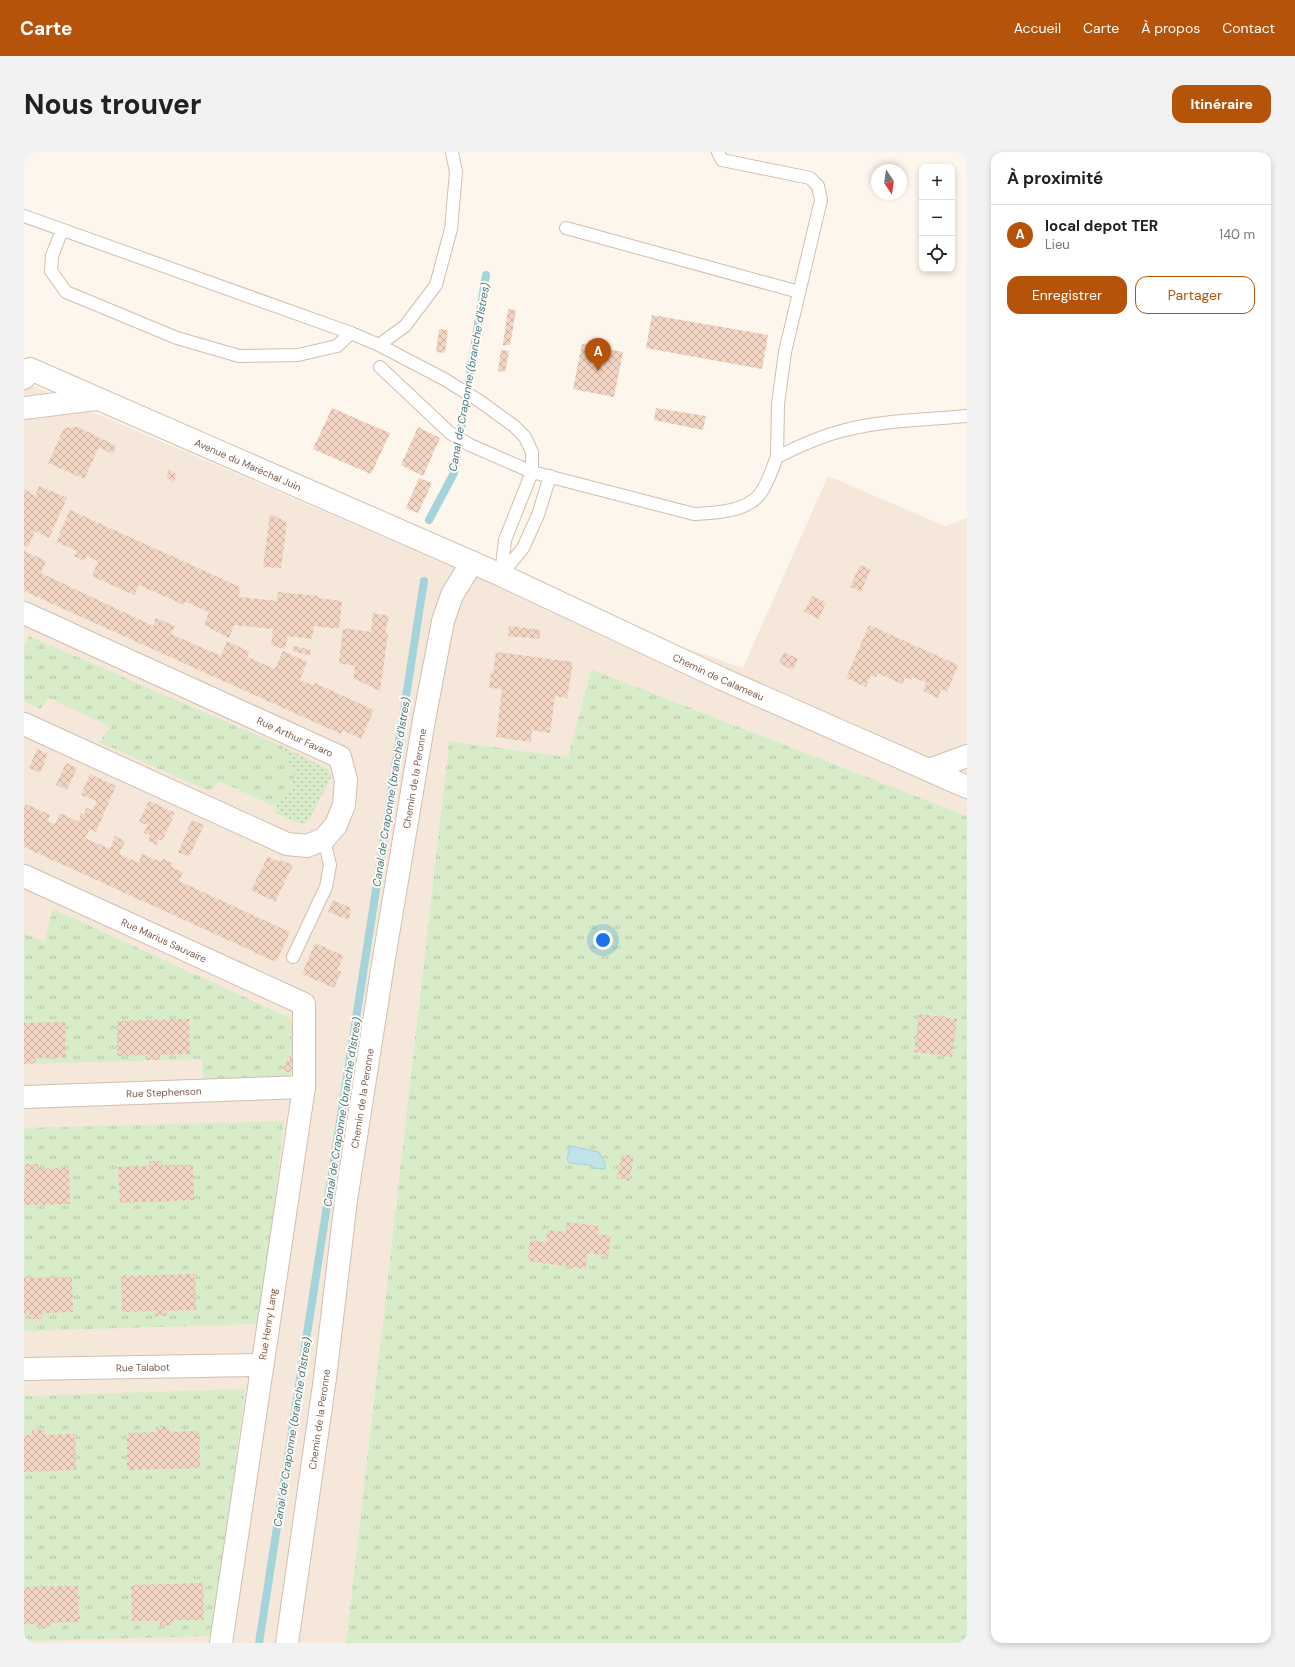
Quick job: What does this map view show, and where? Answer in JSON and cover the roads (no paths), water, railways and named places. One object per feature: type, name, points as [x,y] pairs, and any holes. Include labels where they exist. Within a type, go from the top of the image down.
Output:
[{"type":"street","name":"Avenue du Maréchal Juin","points":[[26,371],[96,399],[472,562]]},
{"type":"street","points":[[24,408],[96,399]]},
{"type":"street","name":"Chemin de Calameau","points":[[472,562],[720,678],[967,787]]},
{"type":"street","name":"Chemin de la Peronne","points":[[287,1643],[325,1378],[346,1200],[382,966],[423,727],[443,621],[452,595],[472,562]]},
{"type":"street","name":"Rue Arthur Favaro","points":[[24,613],[340,757],[346,780],[344,805],[336,826],[324,839],[307,846],[287,844],[24,724]]},
{"type":"street","points":[[930,770],[967,756]]},
{"type":"street","name":"Rue Marius Sauvaire","points":[[24,876],[304,1004]]},
{"type":"street","name":"Rue Henry Lang","points":[[221,1643],[304,1087],[304,1004]]},
{"type":"street","name":"Rue Stephenson","points":[[24,1097],[304,1087]]},
{"type":"street","name":"Rue Talabot","points":[[24,1369],[262,1365]]},
{"type":"lane","points":[[379,345],[405,326],[436,285],[451,229],[456,172],[452,152]]},
{"type":"lane","points":[[380,367],[450,433],[470,445],[532,472],[694,514],[720,513],[744,506],[760,495],[776,457],[778,404],[785,352],[821,200],[818,186],[810,178],[722,160],[718,152]]},
{"type":"lane","points":[[24,216],[351,333],[379,345],[444,379],[476,399],[514,426],[525,437],[532,452],[532,472],[505,540],[501,575]]},
{"type":"lane","points":[[566,228],[799,292]]},
{"type":"lane","points":[[62,230],[52,256],[51,270],[66,292],[177,338],[238,356],[298,355],[337,346],[351,333]]},
{"type":"lane","points":[[776,457],[808,441],[845,430],[886,423],[967,416]]},
{"type":"lane","points":[[501,575],[523,548],[538,515],[550,476]]},
{"type":"lane","points":[[293,957],[326,886],[330,865],[324,839]]},
{"type":"water","points":[[570,1146],[599,1152],[605,1163],[605,1169],[594,1168],[590,1165],[569,1163],[567,1159]]},
{"type":"waterway","name":"Canal de Craponne (branche d'Istres)","points":[[429,520],[454,473],[486,275]]},
{"type":"waterway","name":"Canal de Craponne (branche d'Istres)","points":[[259,1643],[424,581]]},
{"type":"place","name":"local depot TER","points":[[598,371]]}]
